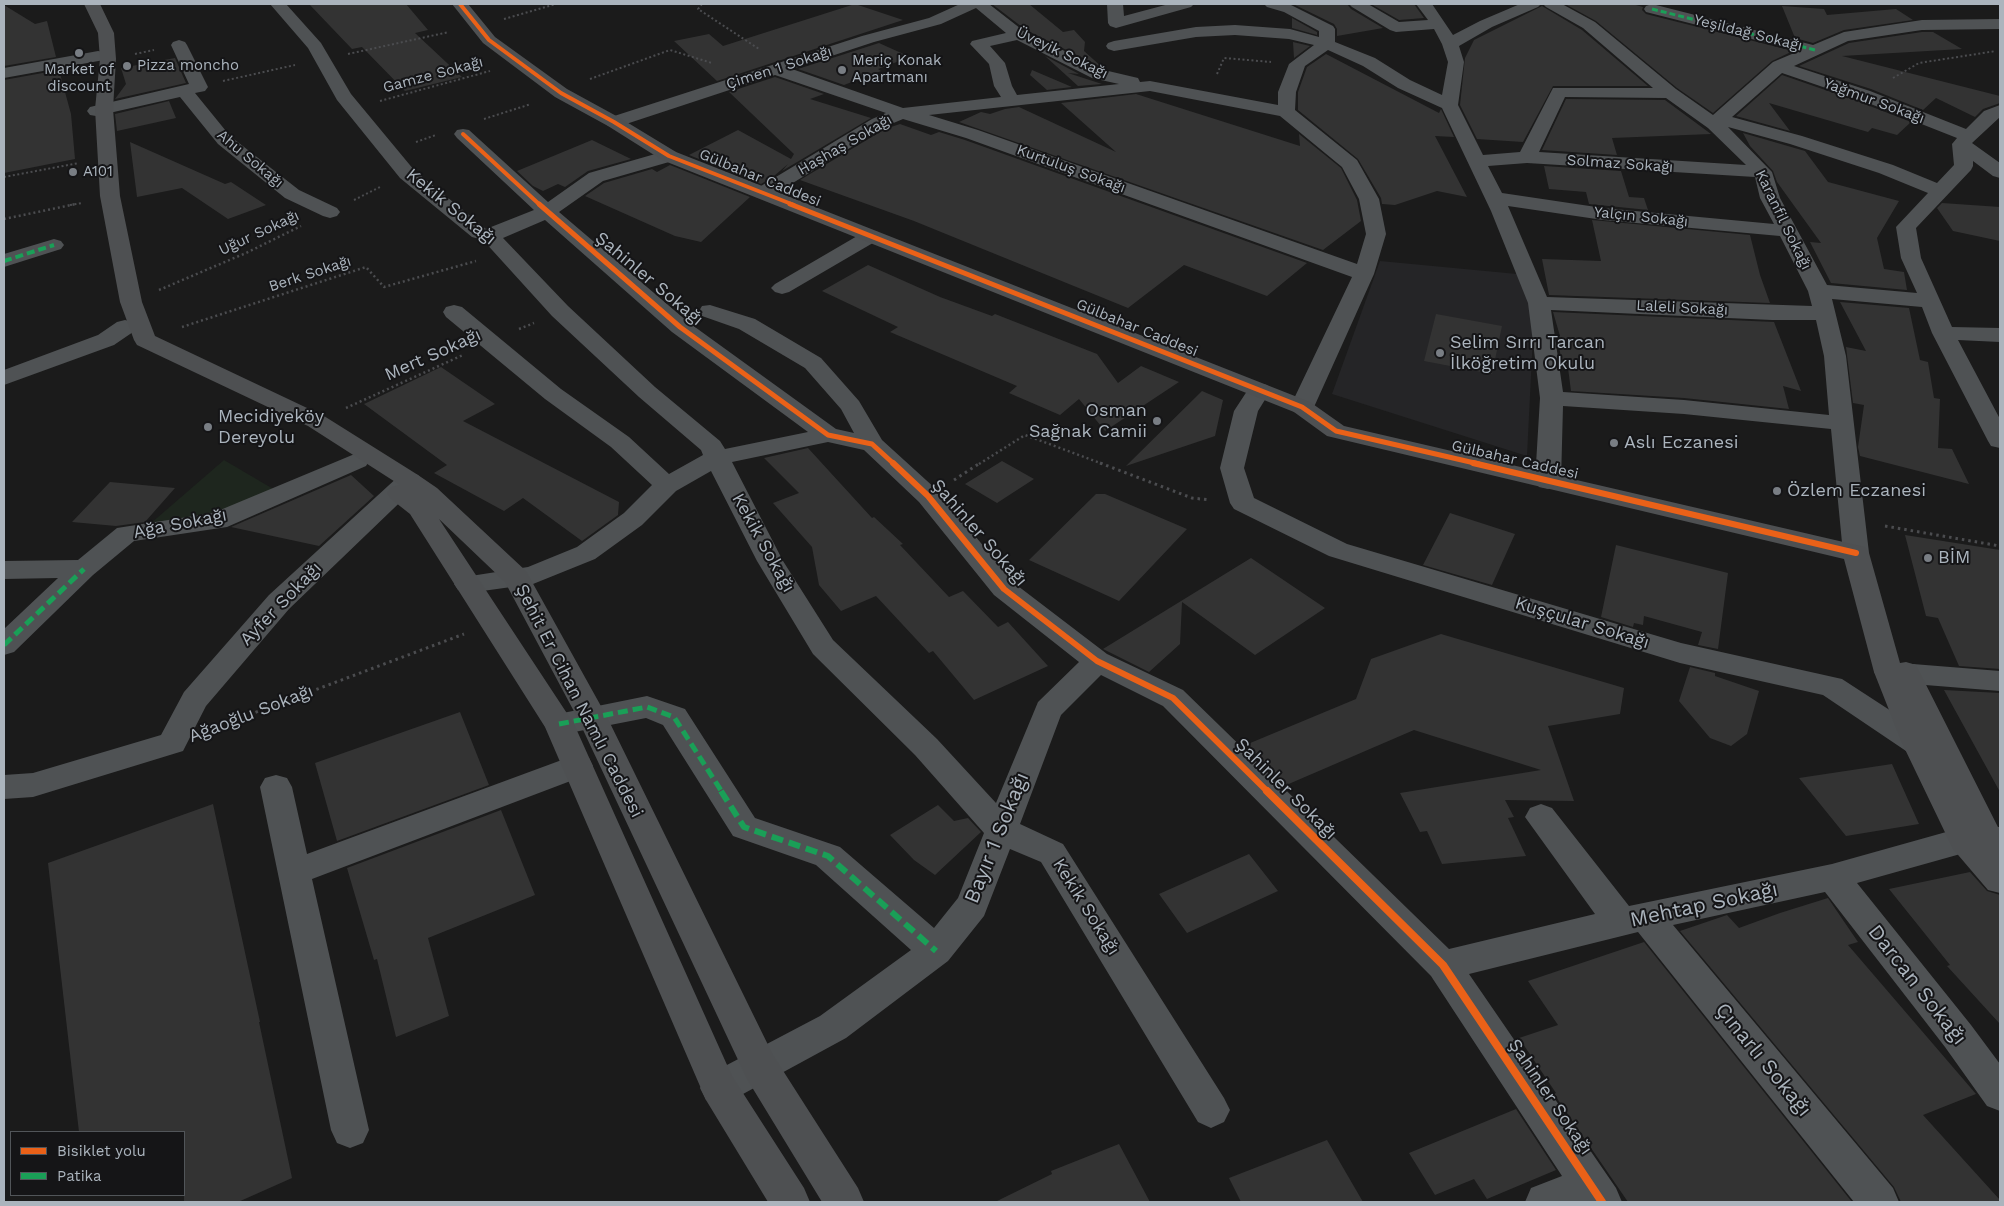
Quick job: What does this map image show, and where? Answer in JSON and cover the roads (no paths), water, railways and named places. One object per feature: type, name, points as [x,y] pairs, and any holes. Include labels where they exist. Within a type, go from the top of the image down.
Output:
[{"type":"street","name":"Şehit Er Cihan Namlı Caddesi","points":[[79,4],[97,35],[103,57]]},
{"type":"street","name":"Şehit Er Cihan Namlı Caddesi","points":[[92,4],[106,33],[100,110],[90,161],[92,201],[106,251],[116,308],[133,323],[316,421],[403,486],[494,622],[559,724],[718,1088],[790,1202]]},
{"type":"street","name":"Kekik Sokağı","points":[[278,4],[315,46],[343,96],[407,174],[479,233],[498,244],[560,311],[647,392],[711,446],[770,561],[823,647],[926,747],[1001,830],[1052,853],[1211,1110]]},
{"type":"street","name":"Gülbahar Caddesi","points":[[460,4],[489,40],[557,91],[614,122],[669,156],[1302,407],[1336,431],[1856,553]]},
{"type":"street","name":"Çimen 1 Sokağı","points":[[614,122],[868,39],[935,21],[972,4]]},
{"type":"street","name":"Üveyik Sokağı","points":[[980,4],[1019,35],[1098,74],[1286,112]]},
{"type":"street","points":[[1114,46],[1115,4]]},
{"type":"street","points":[[1116,23],[1186,4]]},
{"type":"street","points":[[1272,4],[1290,9],[1327,29],[1327,44]]},
{"type":"street","points":[[1358,4],[1396,27],[1439,24]]},
{"type":"street","points":[[1424,4],[1439,24],[1450,44],[1456,62],[1449,105],[1495,198],[1539,303],[1552,398],[1548,481]]},
{"type":"street","points":[[1450,44],[1486,24],[1533,4]]},
{"type":"street","points":[[1550,4],[1589,25],[1670,93],[1717,122],[1796,140],[1886,169],[1941,191]]},
{"type":"street","name":"Yeşildağ Sokağı","points":[[1652,9],[1815,50]]},
{"type":"street","points":[[1717,122],[1779,66],[1844,37],[1922,25],[2000,24]]},
{"type":"street","points":[[1088,68],[1114,46],[1196,32],[1235,30],[1290,34],[1327,44],[1369,62],[1404,84],[1449,105]]},
{"type":"street","points":[[1012,102],[1003,86],[997,63],[978,44],[1019,35]]},
{"type":"street","points":[[1302,407],[1364,274],[1376,234],[1369,199],[1350,164],[1286,112],[1287,92],[1297,64],[1327,44]]},
{"type":"street","name":"Ahu Sokağı","points":[[179,46],[191,89],[202,115],[224,140],[292,194],[330,212]]},
{"type":"street","points":[[4,73],[103,57]]},
{"type":"street","name":"Yağmur Sokağı","points":[[1779,66],[1864,95],[1965,140],[2000,172]]},
{"type":"street","name":"Kurtuluş Sokağı","points":[[776,69],[902,113],[981,137],[1364,274]]},
{"type":"street","points":[[902,113],[1150,86]]},
{"type":"street","points":[[100,110],[191,89]]},
{"type":"street","points":[[1527,157],[1559,92],[1670,93]]},
{"type":"street","name":"Şehit Er Cihan Namlı Caddesi","points":[[100,110],[110,196],[133,323],[133,343],[306,427],[357,461],[403,486],[428,494],[516,577],[592,717],[760,1067],[844,1202]]},
{"type":"street","points":[[2000,110],[1990,115],[1965,140],[1964,166],[1906,227],[1911,258],[1931,301],[1943,333],[2000,441]]},
{"type":"street","name":"Haşhaş Sokağı","points":[[763,193],[878,123],[902,113]]},
{"type":"street","name":"Karanfil Sokağı","points":[[1717,122],[1763,172],[1770,198],[1820,292],[1835,356],[1856,553]]},
{"type":"street","name":"Şahinler Sokağı","points":[[463,134],[547,212],[680,327],[828,435],[872,444],[928,496],[1004,589],[1097,661],[1173,698],[1443,965],[1596,1194]]},
{"type":"street","points":[[498,244],[596,177],[669,156]]},
{"type":"street","name":"Solmaz Sokağı","points":[[1478,161],[1527,157],[1763,172]]},
{"type":"street","name":"Yalçın Sokağı","points":[[1495,198],[1602,214],[1786,231]]},
{"type":"street","points":[[782,288],[870,236]]},
{"type":"street","points":[[4,261],[54,245]]},
{"type":"street","points":[[1820,292],[1931,301]]},
{"type":"street","name":"Laleli Sokağı","points":[[1539,303],[1772,313],[1825,313]]},
{"type":"street","points":[[710,311],[747,324],[813,363],[851,406],[872,444]]},
{"type":"street","points":[[454,312],[553,394],[620,442],[667,485]]},
{"type":"street","points":[[4,369],[93,334],[133,323]]},
{"type":"street","points":[[4,378],[106,340],[133,323]]},
{"type":"street","points":[[1943,333],[2000,335]]},
{"type":"street","name":"Kuşçular Sokağı","points":[[1259,390],[1246,411],[1232,468],[1243,503],[1338,550],[1680,653],[1832,686],[1917,743]]},
{"type":"street","points":[[1552,398],[1704,409],[1842,423]]},
{"type":"street","points":[[468,584],[533,575],[586,553],[633,519],[667,485],[717,458],[828,435]]},
{"type":"street","name":"Ağa Sokağı","points":[[4,645],[84,570],[126,534],[218,521],[357,461]]},
{"type":"street","name":"Ayfer Sokağı","points":[[172,743],[194,700],[279,602],[403,486]]},
{"type":"street","points":[[1856,553],[1876,627],[1897,672],[1988,843],[2000,880]]},
{"type":"street","points":[[4,570],[84,570]]},
{"type":"street","name":"Bayır 1 Sokağı","points":[[718,1088],[833,1027],[936,951],[972,906],[1048,710],[1097,661]]},
{"type":"street","points":[[1897,672],[1917,743],[1988,843]]},
{"type":"street","points":[[1897,672],[2000,681]]},
{"type":"street","points":[[559,724],[647,707],[674,717],[744,827],[828,856],[936,951]]},
{"type":"street","name":"Ağaoğlu Sokağı","points":[[4,787],[33,785],[172,743]]},
{"type":"street","points":[[294,872],[578,766]]},
{"type":"street","points":[[276,788],[350,1130]]},
{"type":"street","name":"Çınarlı Sokağı","points":[[1541,817],[1634,920],[1880,1202]]},
{"type":"street","name":"Mehtap Sokağı","points":[[1443,965],[1634,920],[1988,843]]},
{"type":"street","name":"Darcan Sokağı","points":[[1832,877],[1958,1036],[2000,1094]]},
{"type":"street","points":[[1545,1202],[1596,1194]]},
{"type":"place","name":"Market of discount","points":[[79,53]]},
{"type":"place","name":"Pizza moncho","points":[[127,66]]},
{"type":"place","name":"Meriç Konak Apartmanı","points":[[842,70]]},
{"type":"place","name":"A101","points":[[73,172]]},
{"type":"place","name":"Selim Sırrı Tarcan İlköğretim Okulu","points":[[1440,353]]},
{"type":"place","name":"Osman Sağnak Camii","points":[[1157,421]]},
{"type":"place","name":"Mecidiyeköy Dereyolu","points":[[208,427]]},
{"type":"place","name":"Aslı Eczanesi","points":[[1614,443]]},
{"type":"place","name":"Özlem Eczanesi","points":[[1777,491]]},
{"type":"place","name":"BİM","points":[[1928,558]]}]
